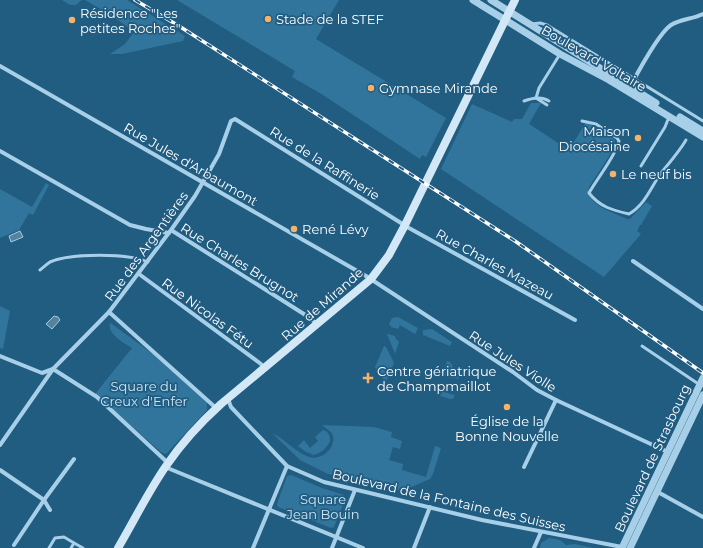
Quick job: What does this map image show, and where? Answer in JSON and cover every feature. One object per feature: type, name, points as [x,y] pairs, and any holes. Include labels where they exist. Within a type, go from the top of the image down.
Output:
[{"type":"main road","name":"Rue de Mirande","points":[[118,548],[167,465],[180,448],[216,408],[265,369],[371,279],[389,255],[405,226],[515,0]]},
{"type":"street","name":"Boulevard Voltaire","points":[[473,0],[560,54],[609,80],[703,137]]},
{"type":"street","name":"Boulevard Voltaire","points":[[492,0],[630,87],[703,130]]},
{"type":"street","points":[[630,87],[656,43],[670,25],[703,14]]},
{"type":"street","name":"Rue Jules d'Arbaumont","points":[[0,66],[371,279]]},
{"type":"street","name":"Rue de la Raffinerie","points":[[233,120],[238,120],[405,226]]},
{"type":"street","name":"Rue des Argentières","points":[[0,444],[53,369],[109,312],[148,262],[203,182],[219,154],[231,121],[233,120]]},
{"type":"street","points":[[0,151],[130,225],[146,229],[170,231]]},
{"type":"street","name":"Rue Charles Mazeau","points":[[405,226],[575,320]]},
{"type":"street","name":"Rue Charles Brugnot","points":[[170,231],[318,324]]},
{"type":"street","points":[[633,261],[703,309]]},
{"type":"street","name":"Rue Nicolas Fétu","points":[[139,274],[265,369]]},
{"type":"street","name":"Rue Jules Violle","points":[[371,279],[513,372],[529,385],[556,400],[671,453]]},
{"type":"street","points":[[109,312],[216,408]]},
{"type":"street","points":[[0,356],[42,373],[53,369],[97,397],[167,465],[268,510],[363,548]]},
{"type":"street","name":"Boulevard de Strasbourg","points":[[626,548],[701,388]]},
{"type":"street","name":"Boulevard de la Fontaine des Suisses","points":[[228,399],[231,407],[286,466],[324,482],[541,532],[626,548]]},
{"type":"street","points":[[524,466],[556,400]]},
{"type":"street","points":[[14,545],[74,459]]},
{"type":"street","points":[[253,548],[286,466]]},
{"type":"street","points":[[0,470],[44,500],[50,510]]},
{"type":"street","points":[[332,548],[355,490]]},
{"type":"street","points":[[653,490],[703,517]]},
{"type":"street","points":[[414,548],[430,507]]},
{"type":"street","points":[[534,548],[541,532]]},
{"type":"lane","name":"Boulevard Voltaire","points":[[531,24],[540,23],[547,26],[703,121]]},
{"type":"lane","points":[[536,98],[539,88],[560,54]]},
{"type":"lane","points":[[536,98],[547,105]]},
{"type":"lane","points":[[524,101],[544,98],[550,101]]},
{"type":"lane","points":[[641,166],[665,127],[669,116]]},
{"type":"lane","points":[[582,121],[596,124],[617,138],[619,141],[616,151],[595,181],[589,193],[595,201],[603,206],[628,214],[636,210],[642,203],[661,173],[681,149],[686,140]]},
{"type":"lane","points":[[40,270],[49,262],[90,255],[135,258],[148,262]]},
{"type":"lane","points":[[642,346],[701,388]]},
{"type":"lane","points":[[49,548],[55,538],[64,537],[83,548]]},
{"type":"lane","points":[[71,548],[74,543]]},
{"type":"green space","points":[[62,0],[82,0],[76,5],[70,5]]},
{"type":"green space","points":[[85,0],[127,0],[185,36],[183,41],[122,54],[110,54],[125,44],[134,32],[114,17]]},
{"type":"green space","points":[[177,0],[339,0],[316,39],[446,118],[426,157],[422,155],[420,159],[323,95],[292,77],[295,71]]},
{"type":"green space","points":[[531,103],[541,103],[529,124],[569,150],[586,122],[615,140],[615,147],[589,187],[589,194],[596,204],[627,219],[630,219],[646,202],[652,206],[637,231],[641,234],[604,277],[441,169],[472,104],[512,122],[514,119],[522,119]]},
{"type":"green space","points":[[46,183],[49,185],[33,215],[29,213],[19,230],[0,238],[0,189],[32,207]]},
{"type":"green space","points":[[0,306],[10,311],[3,349],[0,348]]},
{"type":"green space","points":[[398,317],[418,328],[415,334],[400,325],[398,329],[391,327],[389,324],[392,318]]},
{"type":"green space","name":"Square du Creux d'Enfer","points":[[110,323],[154,355],[207,402],[207,410],[165,454],[95,394],[132,348],[121,341],[111,331]]},
{"type":"green space","points":[[432,329],[452,342],[450,346],[423,335],[423,330]]},
{"type":"green space","points":[[387,334],[395,336],[399,342],[395,354]]},
{"type":"green space","points":[[384,346],[386,347],[394,363],[386,382],[375,367]]},
{"type":"green space","points":[[447,361],[450,362],[459,379],[442,376]]},
{"type":"green space","points":[[442,391],[453,395],[455,394],[453,399],[440,396]]},
{"type":"green space","points":[[322,425],[374,427],[392,432],[391,437],[402,441],[400,449],[393,447],[389,460],[403,464],[402,470],[426,477],[435,446],[441,448],[433,474],[430,479],[402,491],[328,474],[300,460],[272,433],[304,455],[314,458],[324,455],[333,443],[332,433]]},
{"type":"green space","points":[[323,430],[329,434],[330,441],[321,452],[314,455],[306,452],[298,446],[304,440],[310,448],[318,441],[315,437]]},
{"type":"green space","name":"Square Jean Bouin","points":[[291,475],[322,488],[344,495],[345,500],[334,527],[331,528],[278,507],[277,504],[287,476]]},
{"type":"green space","points":[[549,538],[560,540],[566,545],[575,544],[593,548],[540,548],[541,543]]},
{"type":"shaded area","points":[[20,231],[23,237],[11,242],[9,236]]},
{"type":"shaded area","points":[[54,316],[58,317],[60,320],[52,329],[46,324]]},
{"type":"railway","points":[[135,0],[179,26],[515,241],[703,373]]},
{"type":"place","name":"Stade de la STEF","points":[[268,19]]},
{"type":"place","name":"Résidence \"Les petites Roches\"","points":[[72,20]]},
{"type":"place","name":"Gymnase Mirande","points":[[371,88]]},
{"type":"place","name":"Maison Diocésaine","points":[[638,138]]},
{"type":"place","name":"Le neuf bis","points":[[613,174]]},
{"type":"place","name":"René Lévy","points":[[294,229]]},
{"type":"place","name":"Centre gériatrique de Champmaillot","points":[[368,378]]},
{"type":"place","name":"Église de la Bonne Nouvelle","points":[[507,407]]}]
